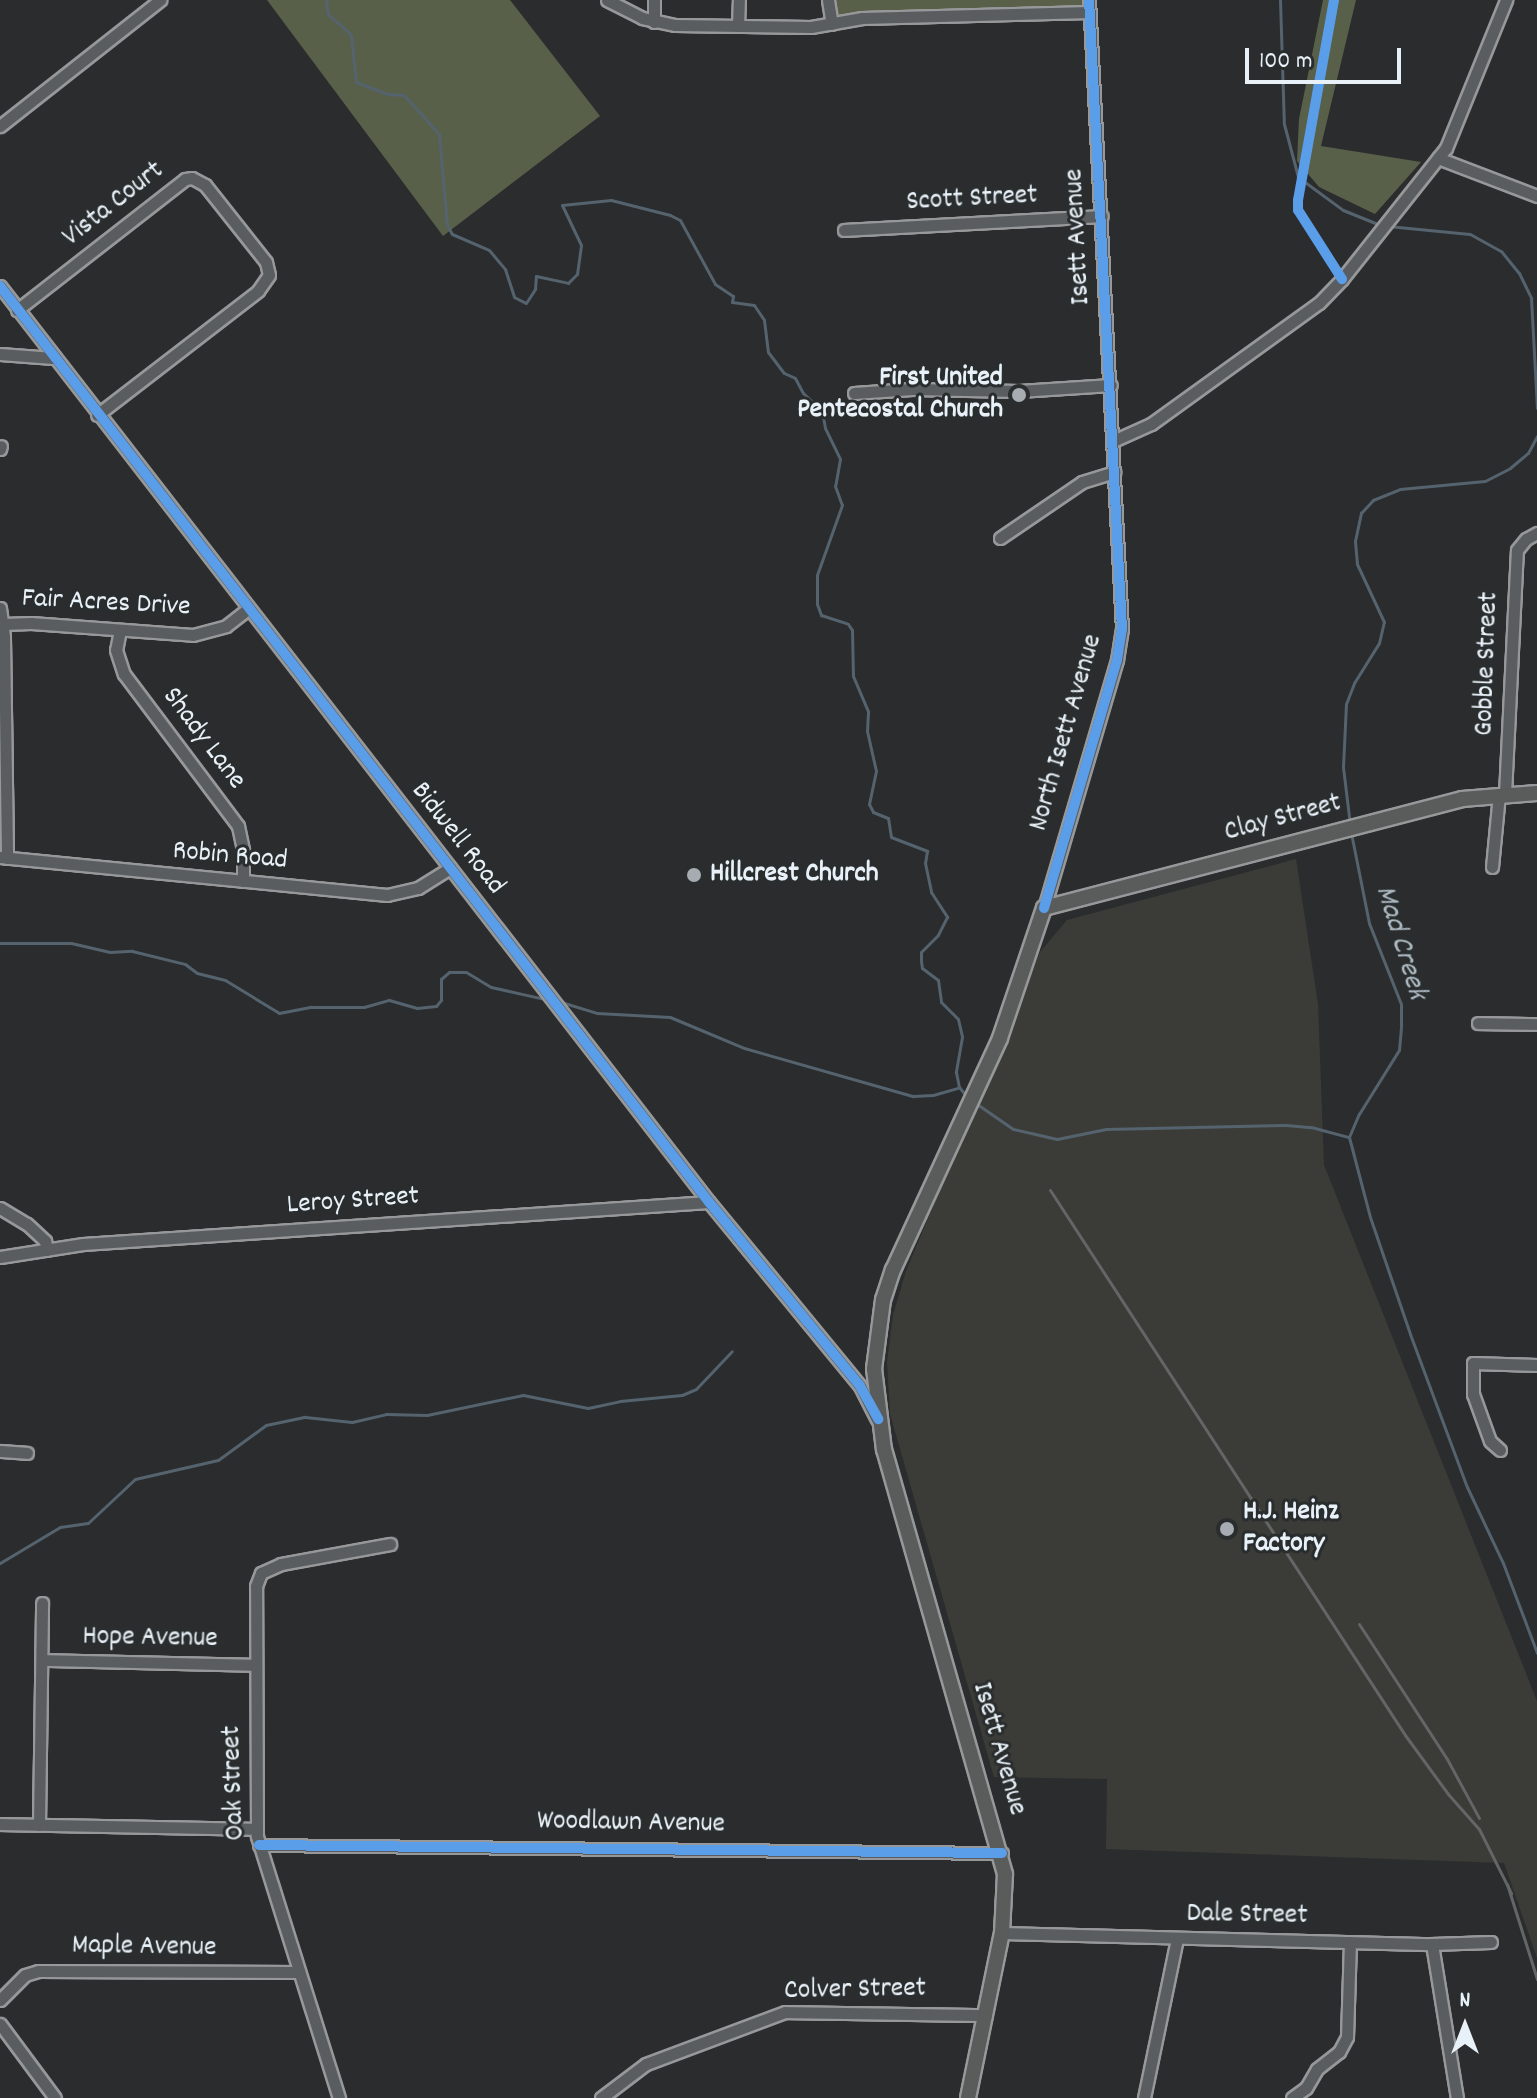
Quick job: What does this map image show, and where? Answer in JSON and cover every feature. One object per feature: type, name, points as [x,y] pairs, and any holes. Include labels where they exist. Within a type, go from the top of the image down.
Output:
[{"type":"main road","name":"Clay Street","points":[[1044,908],[1462,799],[1537,793]]},
{"type":"main road","name":"North Isett Avenue","points":[[878,1419],[874,1369],[877,1336],[891,1276],[1000,1038],[1044,908]]},
{"type":"main road","name":"Isett Avenue","points":[[878,1419],[1002,1853],[1005,1905],[1002,1933],[968,2098]]},
{"type":"street","points":[[0,126],[160,0]]},
{"type":"street","points":[[607,0],[621,11],[654,22],[811,27],[862,18],[1090,6]]},
{"type":"street","points":[[654,0],[654,22]]},
{"type":"street","points":[[738,26],[739,0]]},
{"type":"street","points":[[828,0],[832,24]]},
{"type":"street","points":[[1113,441],[1151,424],[1319,303],[1366,250],[1438,158],[1457,127],[1506,0]]},
{"type":"street","name":"Isett Avenue","points":[[1090,6],[1115,472]]},
{"type":"street","points":[[1438,158],[1537,196]]},
{"type":"street","name":"Vista Court","points":[[17,310],[185,179],[192,178],[205,185],[266,262],[269,275],[258,291],[97,415]]},
{"type":"street","name":"Scott Street","points":[[844,230],[1102,216]]},
{"type":"street","name":"Bidwell Road","points":[[0,286],[709,1202],[860,1386],[878,1419]]},
{"type":"street","points":[[0,354],[53,358]]},
{"type":"street","points":[[854,393],[912,389],[1019,391],[1111,385]]},
{"type":"street","points":[[1000,538],[1082,482],[1115,472]]},
{"type":"street","name":"North Isett Avenue","points":[[1044,908],[1121,642],[1115,472]]},
{"type":"street","name":"Gobble Street","points":[[1492,867],[1502,794],[1517,550],[1531,536]]},
{"type":"street","points":[[0,608],[3,624],[4,857]]},
{"type":"street","name":"Fair Acres Drive","points":[[3,624],[193,635],[226,626],[248,609]]},
{"type":"street","name":"Shady Lane","points":[[120,630],[116,650],[124,674],[238,826],[243,850],[243,881]]},
{"type":"street","name":"Robin Road","points":[[4,857],[387,895],[418,888],[450,868]]},
{"type":"street","points":[[1478,1023],[1537,1024]]},
{"type":"street","name":"Leroy Street","points":[[0,1257],[132,1240],[709,1202]]},
{"type":"street","points":[[0,1208],[27,1224],[45,1241],[47,1250]]},
{"type":"street","points":[[1500,1450],[1490,1441],[1473,1394],[1473,1363],[1537,1365]]},
{"type":"street","points":[[0,1451],[27,1453]]},
{"type":"street","name":"Oak Street","points":[[339,2098],[259,1845],[257,1579],[267,1569],[281,1564],[390,1544]]},
{"type":"street","points":[[39,1825],[42,1603]]},
{"type":"street","name":"Hope Avenue","points":[[43,1660],[256,1665]]},
{"type":"street","points":[[0,1824],[257,1829]]},
{"type":"street","name":"Woodlawn Avenue","points":[[259,1845],[1002,1853]]},
{"type":"street","name":"Dale Street","points":[[1002,1933],[1432,1944],[1491,1942]]},
{"type":"street","points":[[1144,2098],[1177,1938]]},
{"type":"street","points":[[1292,2098],[1306,2088],[1317,2069],[1339,2052],[1347,2037],[1350,1942]]},
{"type":"street","points":[[1432,1944],[1457,2098]]},
{"type":"street","name":"Maple Avenue","points":[[0,2000],[25,1975],[38,1971],[299,1972]]},
{"type":"street","name":"Colver Street","points":[[601,2098],[646,2064],[785,2012],[986,2015]]},
{"type":"street","points":[[0,2024],[55,2098]]},
{"type":"shaded area","points":[[1296,859],[1318,1004],[1324,1165],[1537,1701],[1537,1958],[1504,1863],[1106,1849],[1107,1779],[994,1777],[890,1414],[887,1362],[893,1315],[906,1271],[1040,952],[1067,920]]},
{"type":"green space","points":[[267,0],[510,0],[600,116],[443,236]]},
{"type":"green space","points":[[832,0],[1090,0],[1090,12],[832,24]]},
{"type":"green space","points":[[1323,0],[1356,0],[1321,146],[1421,162],[1375,214],[1319,187],[1297,161],[1299,119]]},
{"type":"waterway","points":[[326,0],[328,14],[351,35],[356,82],[388,94],[404,95],[439,134],[447,225],[452,234],[489,250],[505,269],[514,297],[526,303],[535,289],[536,276],[568,283],[577,274],[581,245],[562,205],[611,200],[670,215],[680,220],[715,284],[733,296],[732,302],[754,305],[764,320],[768,352],[822,411],[825,428],[840,459],[835,486],[842,505],[817,575],[817,604],[821,615],[848,624],[852,630],[853,676],[868,712],[867,731],[876,771],[869,804],[873,812],[888,818],[891,837],[927,851],[925,863],[931,892],[947,917],[938,935],[921,952],[922,968],[938,980],[941,1002],[958,1019],[962,1037],[956,1072],[959,1087],[968,1098]]},
{"type":"waterway","name":"Mad Creek","points":[[1280,0],[1284,124],[1298,177],[1343,210],[1380,225]]},
{"type":"waterway","name":"Mad Creek","points":[[1388,226],[1470,234],[1501,251],[1519,273],[1531,298],[1537,408]]},
{"type":"waterway","name":"Mad Creek","points":[[1350,825],[1343,767],[1346,704],[1354,683],[1379,643],[1384,622],[1357,564],[1355,541],[1361,513],[1373,500],[1400,489],[1485,481],[1510,468],[1528,453],[1537,436]]},
{"type":"waterway","name":"Mad Creek","points":[[1349,1137],[1359,1114],[1399,1050],[1401,1025],[1401,1004],[1369,923],[1351,833]]},
{"type":"waterway","points":[[0,943],[71,943],[110,952],[132,951],[185,964],[197,973],[225,980],[279,1013],[311,1007],[364,1007],[389,1000],[417,1008],[436,1006],[441,1000],[441,979],[449,972],[466,972],[491,987],[549,1000]]},
{"type":"waterway","points":[[561,1002],[597,1013],[670,1017],[744,1048],[913,1096],[933,1095],[957,1088]]},
{"type":"waterway","points":[[974,1102],[1013,1129],[1057,1139],[1106,1129],[1286,1125],[1311,1127],[1349,1137]]},
{"type":"waterway","name":"Mad Creek","points":[[1349,1137],[1370,1217],[1410,1334],[1467,1487],[1503,1563],[1537,1653]]},
{"type":"waterway","points":[[0,1563],[60,1527],[88,1523],[135,1479],[218,1460],[266,1425],[305,1417],[352,1422],[386,1414],[427,1415],[523,1395],[588,1408],[620,1401],[682,1395],[696,1389],[732,1351]]},
{"type":"railway","points":[[1050,1190],[1405,1735],[1448,1794],[1479,1829],[1511,1893]]},
{"type":"railway","points":[[1359,1624],[1447,1759],[1479,1818]]},
{"type":"railway","points":[[1507,1884],[1537,1979]]},
{"type":"cycle path","points":[[1044,908],[1117,660],[1122,629],[1089,0]]},
{"type":"cycle path","points":[[1334,0],[1298,210],[1342,279]]},
{"type":"cycle path","points":[[0,286],[709,1202],[860,1386],[878,1419]]},
{"type":"cycle path","points":[[259,1845],[1002,1853]]},
{"type":"place","name":"First United Pentecostal Church","points":[[1019,395]]},
{"type":"place","name":"Hillcrest Church","points":[[694,875]]},
{"type":"place","name":"H.J. Heinz Factory","points":[[1227,1529]]}]
